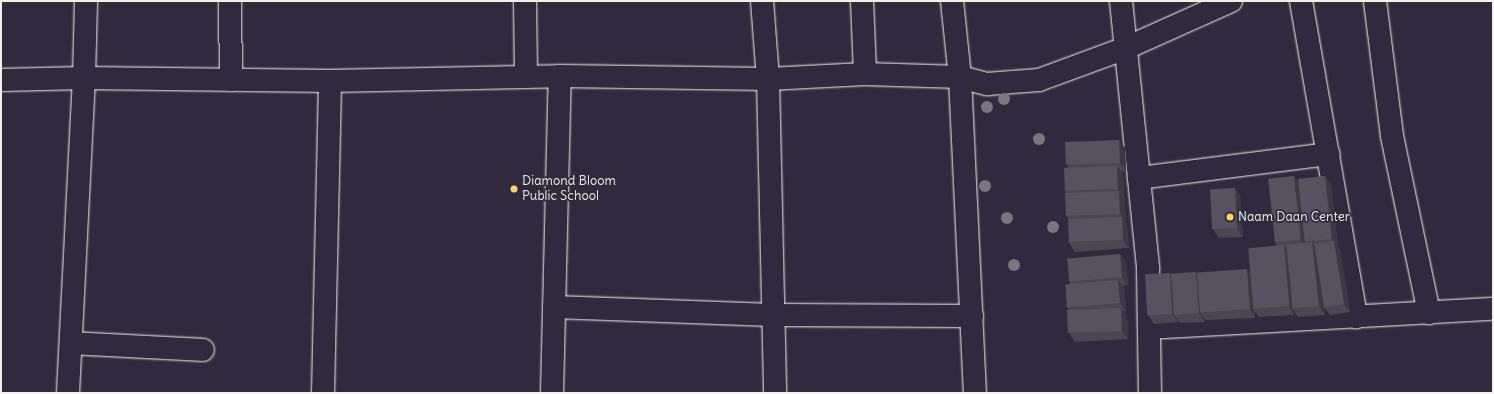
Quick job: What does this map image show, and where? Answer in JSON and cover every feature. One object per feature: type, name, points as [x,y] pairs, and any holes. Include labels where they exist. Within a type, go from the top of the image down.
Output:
[{"type":"street","points":[[68,393],[84,78],[86,1]]},
{"type":"street","points":[[230,1],[231,80]]},
{"type":"street","points":[[525,1],[526,77]]},
{"type":"street","points":[[762,1],[768,79],[775,393]]},
{"type":"street","points":[[862,1],[865,74]]},
{"type":"street","points":[[952,1],[960,77],[975,393]]},
{"type":"street","points":[[1121,1],[1148,269],[1150,393]]},
{"type":"street","points":[[1,80],[84,78],[330,81],[560,76],[768,79],[865,74],[960,77],[987,84],[1039,80],[1126,48],[1231,1]]},
{"type":"street","points":[[1301,1],[1356,317]]},
{"type":"street","points":[[1375,1],[1392,136],[1428,313]]},
{"type":"street","points":[[552,393],[560,76]]},
{"type":"street","points":[[323,393],[330,81]]},
{"type":"street","points":[[1139,178],[1328,154]]},
{"type":"street","points":[[554,307],[773,315],[972,316]]},
{"type":"street","points":[[1149,328],[1493,309]]},
{"type":"street","points":[[71,343],[203,350]]},
{"type":"building","points":[[1119,140],[1120,163],[1066,165],[1065,142]]},
{"type":"building","points":[[1117,166],[1118,189],[1065,191],[1064,168]]},
{"type":"building","points":[[1294,176],[1301,240],[1275,242],[1268,179]]},
{"type":"building","points":[[1325,176],[1332,239],[1305,241],[1298,179]]},
{"type":"building","name":"Naam Daan Center","points":[[1235,188],[1237,228],[1212,229],[1210,189]]},
{"type":"building","points":[[1119,191],[1120,214],[1066,216],[1065,193]]},
{"type":"building","points":[[1122,217],[1123,240],[1069,242],[1068,219]]},
{"type":"building","points":[[1334,241],[1344,304],[1324,307],[1314,244]]},
{"type":"building","points":[[1312,242],[1319,306],[1293,308],[1286,245]]},
{"type":"building","points":[[1284,245],[1289,306],[1253,309],[1248,248]]},
{"type":"building","points":[[1120,254],[1122,277],[1069,282],[1067,259]]},
{"type":"building","points":[[1247,269],[1250,309],[1200,312],[1197,272]]},
{"type":"building","points":[[1196,272],[1199,313],[1174,315],[1171,274]]},
{"type":"building","points":[[1170,273],[1172,314],[1147,315],[1145,274]]},
{"type":"building","points":[[1118,280],[1120,303],[1067,308],[1065,285]]},
{"type":"building","points":[[1121,308],[1122,331],[1068,333],[1067,310]]},
{"type":"place","name":"Diamond Bloom Public School","points":[[514,189]]},
{"type":"place","name":"Naam Daan Center","points":[[1230,217]]}]
